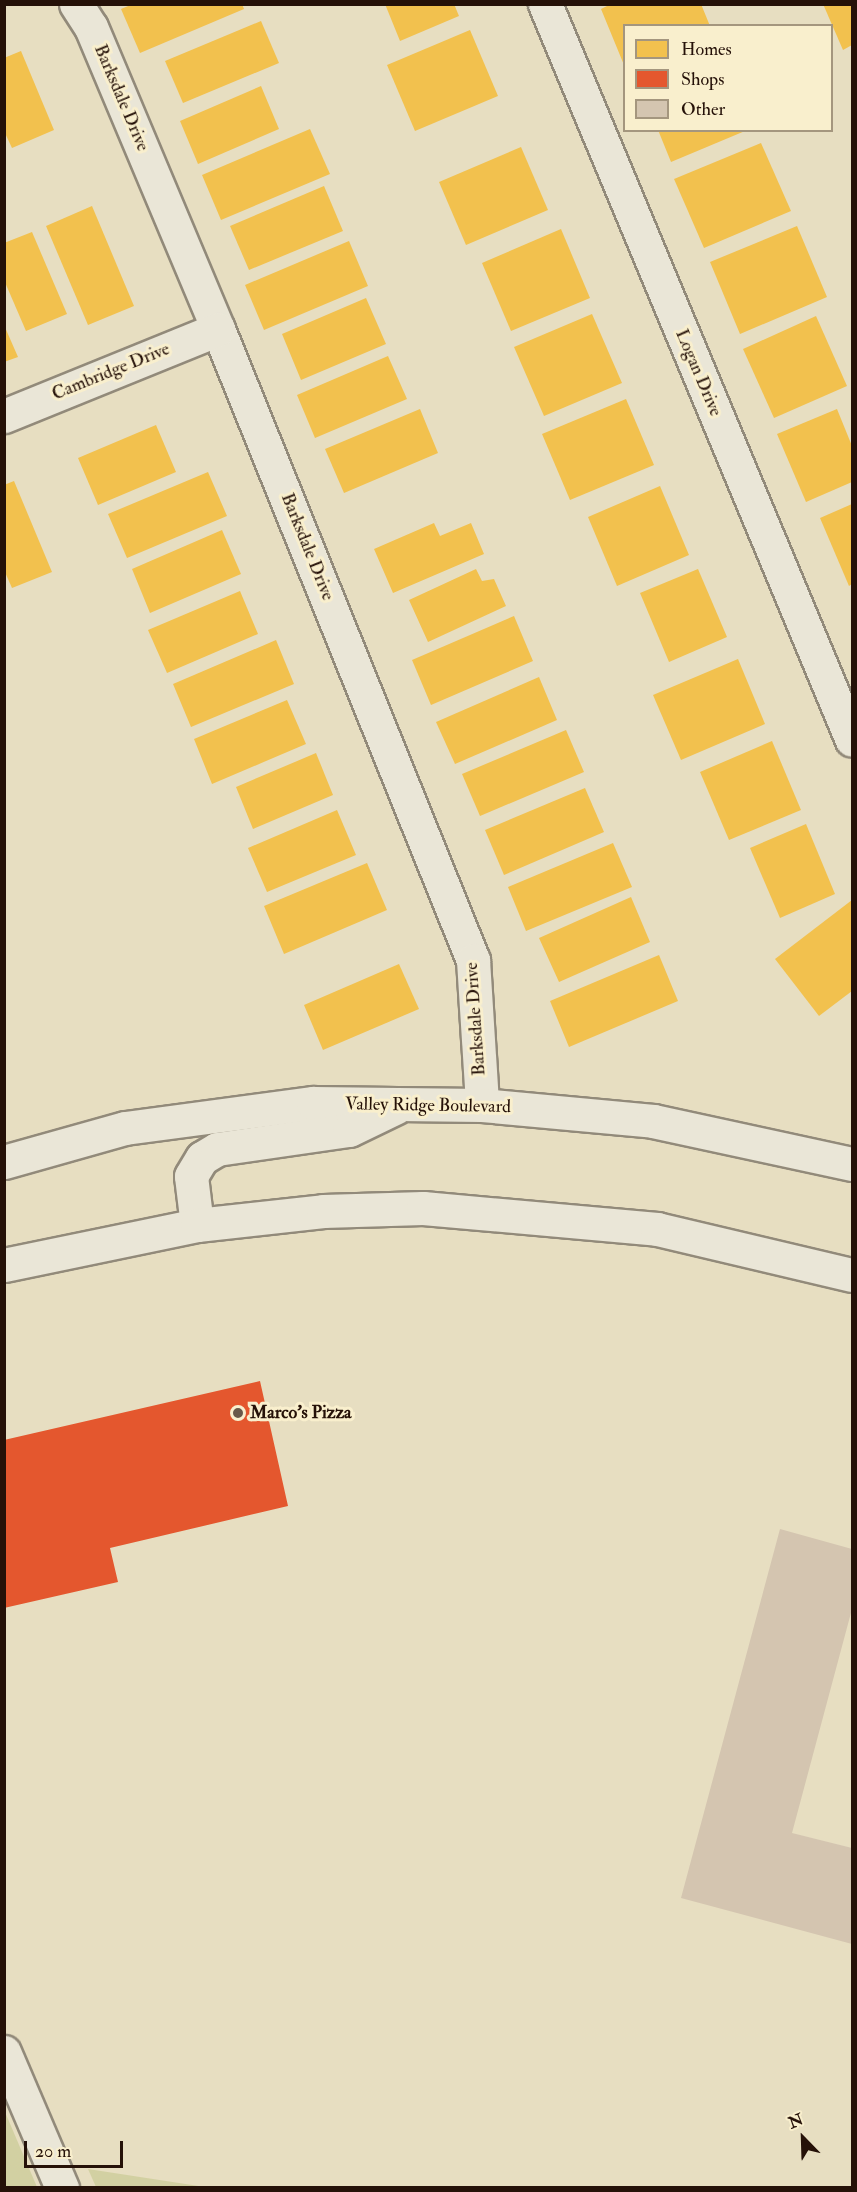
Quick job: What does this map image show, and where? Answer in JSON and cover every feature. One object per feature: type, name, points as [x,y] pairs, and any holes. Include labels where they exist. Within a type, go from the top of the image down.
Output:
[{"type":"street","name":"Barksdale Drive","points":[[76,4],[91,27],[218,328],[473,960],[482,1106]]},
{"type":"street","name":"Logan Drive","points":[[544,4],[852,740]]},
{"type":"street","name":"Cambridge Drive","points":[[4,416],[218,328]]},
{"type":"street","name":"Valley Ridge Boulevard","points":[[4,1162],[163,1121],[313,1103],[482,1106],[653,1121],[852,1164]]},
{"type":"street","points":[[197,1225],[191,1176],[202,1158],[217,1149],[349,1130],[402,1104]]},
{"type":"street","points":[[4,1265],[197,1225],[323,1211],[423,1208],[657,1229],[852,1275]]},
{"type":"street","points":[[7,2064],[62,2187]]},
{"type":"shaded area","points":[[5,2112],[37,2187],[5,2187]]},
{"type":"shaded area","points":[[88,2169],[205,2187],[96,2187]]},
{"type":"building: Homes","points":[[133,4],[242,4],[244,9],[140,53],[121,9]]},
{"type":"building: Homes","points":[[385,4],[454,4],[459,16],[400,41]]},
{"type":"building: Homes","points":[[611,4],[701,4],[709,24],[623,24],[623,63],[601,9]]},
{"type":"building: Homes","points":[[823,4],[852,4],[852,45],[843,50]]},
{"type":"building: Homes","points":[[261,21],[279,63],[183,103],[165,61]]},
{"type":"building: Homes","points":[[470,30],[498,96],[415,131],[387,65]]},
{"type":"building: Homes","points":[[21,51],[54,130],[12,148],[4,131],[4,58]]},
{"type":"building: Homes","points":[[261,86],[279,129],[198,164],[180,121]]},
{"type":"building: Homes","points":[[310,129],[330,174],[221,220],[202,175]]},
{"type":"building: Homes","points":[[659,132],[743,132],[671,162]]},
{"type":"building: Homes","points":[[761,143],[791,211],[704,248],[674,179]]},
{"type":"building: Homes","points":[[521,147],[548,210],[466,245],[439,182]]},
{"type":"building: Homes","points":[[324,186],[343,231],[249,270],[230,226]]},
{"type":"building: Homes","points":[[92,206],[134,306],[88,325],[46,226]]},
{"type":"building: Homes","points":[[797,226],[827,297],[740,334],[710,262]]},
{"type":"building: Homes","points":[[561,229],[590,298],[511,331],[482,263]]},
{"type":"building: Homes","points":[[32,232],[67,314],[26,331],[4,280],[4,243]]},
{"type":"building: Homes","points":[[349,241],[368,286],[264,330],[245,285]]},
{"type":"building: Homes","points":[[366,298],[386,344],[301,380],[282,334]]},
{"type":"building: Homes","points":[[592,314],[622,383],[544,416],[514,347]]},
{"type":"building: Homes","points":[[816,316],[847,386],[774,418],[743,349]]},
{"type":"building: Homes","points":[[4,325],[18,357],[4,362]]},
{"type":"building: Homes","points":[[388,356],[407,399],[315,438],[297,395]]},
{"type":"building: Homes","points":[[626,399],[654,465],[570,500],[542,434]]},
{"type":"building: Homes","points":[[420,409],[438,453],[344,493],[325,449]]},
{"type":"building: Homes","points":[[837,409],[852,446],[852,482],[806,502],[777,434]]},
{"type":"building: Homes","points":[[156,425],[176,472],[98,505],[78,458]]},
{"type":"building: Homes","points":[[208,472],[227,516],[127,558],[108,514]]},
{"type":"building: Homes","points":[[14,481],[52,572],[12,588],[4,570],[4,485]]},
{"type":"building: Homes","points":[[660,486],[689,555],[617,586],[588,517]]},
{"type":"building: Homes","points":[[852,504],[852,584],[849,586],[820,518]]},
{"type":"building: Homes","points":[[434,523],[440,536],[471,523],[484,554],[393,593],[374,549]]},
{"type":"building: Homes","points":[[222,530],[241,574],[150,613],[132,569]]},
{"type":"building: Homes","points":[[476,569],[482,581],[494,579],[506,606],[428,642],[409,600]]},
{"type":"building: Homes","points":[[698,569],[727,637],[669,662],[640,593]]},
{"type":"building: Homes","points":[[240,591],[258,634],[167,673],[148,630]]},
{"type":"building: Homes","points":[[514,616],[533,661],[431,705],[412,660]]},
{"type":"building: Homes","points":[[276,640],[294,684],[191,727],[173,684]]},
{"type":"building: Homes","points":[[738,659],[765,724],[681,760],[653,695]]},
{"type":"building: Homes","points":[[539,677],[557,720],[455,764],[436,722]]},
{"type":"building: Homes","points":[[287,700],[306,744],[212,784],[194,739]]},
{"type":"building: Homes","points":[[566,730],[584,772],[480,816],[462,774]]},
{"type":"building: Homes","points":[[772,741],[801,810],[729,840],[700,772]]},
{"type":"building: Homes","points":[[316,753],[333,795],[253,829],[236,787]]},
{"type":"building: Homes","points":[[585,788],[604,832],[504,875],[485,830]]},
{"type":"building: Homes","points":[[337,810],[356,855],[267,892],[248,848]]},
{"type":"building: Homes","points":[[806,824],[835,894],[780,918],[750,848]]},
{"type":"building: Homes","points":[[613,843],[632,887],[526,931],[508,887]]},
{"type":"building: Homes","points":[[367,863],[387,910],[284,954],[264,906]]},
{"type":"building: Homes","points":[[631,897],[650,942],[559,982],[539,938]]},
{"type":"building: Homes","points":[[852,900],[852,991],[819,1016],[775,959]]},
{"type":"building: Homes","points":[[659,955],[678,1001],[569,1047],[550,1001]]},
{"type":"building: Homes","points":[[399,964],[419,1009],[323,1050],[304,1005]]},
{"type":"building: Shops","points":[[260,1381],[288,1506],[110,1548],[118,1582],[4,1608],[4,1440]]},
{"type":"building: Other","points":[[780,1529],[852,1549],[852,1609],[792,1833],[852,1848],[852,1944],[681,1898]]},
{"type":"place","name":"Marco's Pizza","points":[[238,1413]]}]
